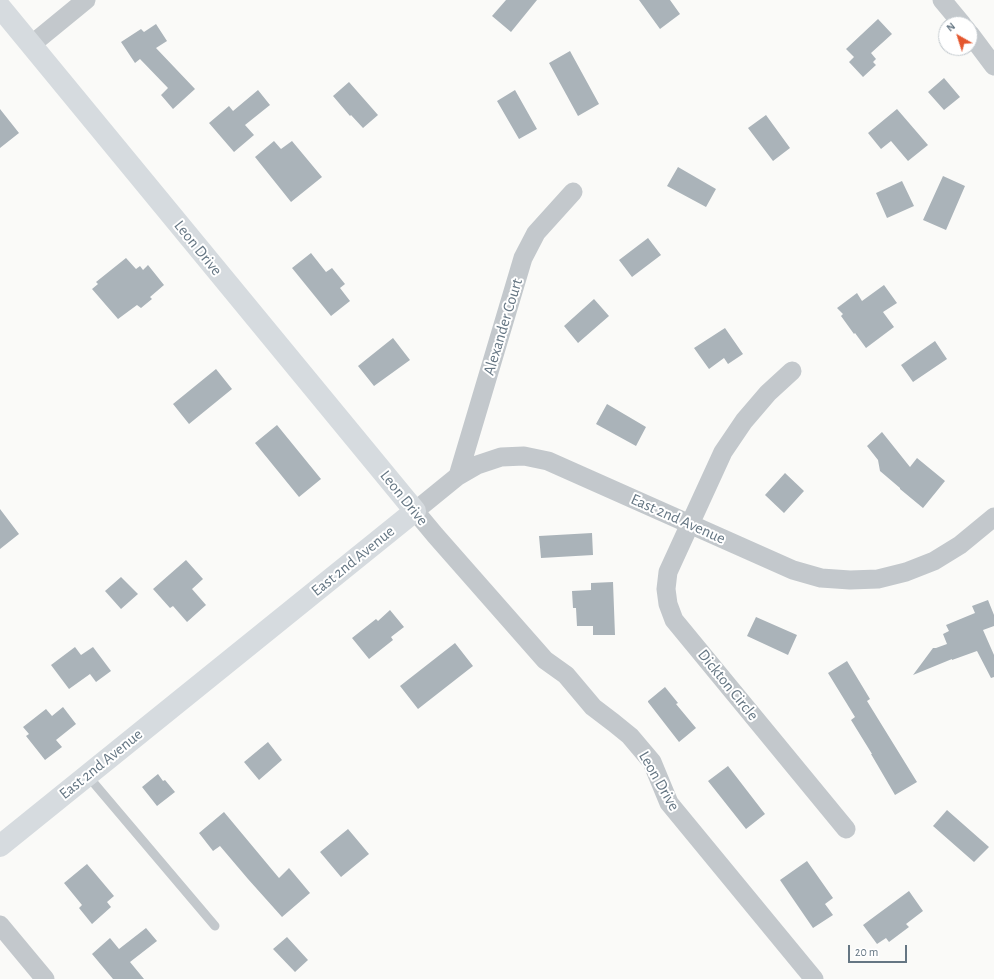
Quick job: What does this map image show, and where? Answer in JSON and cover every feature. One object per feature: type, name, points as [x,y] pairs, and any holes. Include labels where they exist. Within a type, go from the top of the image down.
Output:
[{"type":"street","points":[[31,45],[86,0]]},
{"type":"street","points":[[942,0],[955,16]]},
{"type":"street","name":"Leon Drive","points":[[0,7],[435,535],[545,660],[566,675],[593,707],[630,736],[652,762],[669,803],[814,979]]},
{"type":"street","points":[[978,45],[994,66]]},
{"type":"street","name":"Alexander Court","points":[[458,476],[523,258],[536,233],[574,192]]},
{"type":"street","name":"Dickton Circle","points":[[792,371],[768,393],[744,420],[723,452],[668,572],[666,589],[668,604],[674,620],[846,829]]},
{"type":"street","name":"East 2nd Avenue","points":[[0,846],[415,510],[458,476],[477,465],[501,458],[524,456],[548,461],[793,570],[821,578],[850,580],[878,579],[906,572],[934,561],[960,545],[994,517]]},
{"type":"street","points":[[0,926],[45,979]]},
{"type":"lane","points":[[87,775],[215,926]]},
{"type":"building","points":[[506,0],[537,0],[511,32],[492,16]]},
{"type":"building","points":[[639,0],[670,0],[680,14],[660,29]]},
{"type":"building","points":[[878,19],[892,34],[871,53],[876,59],[873,62],[876,65],[863,77],[849,62],[854,57],[846,49]]},
{"type":"building","points":[[156,24],[167,41],[156,48],[195,89],[173,109],[161,95],[168,88],[140,59],[135,63],[121,42],[141,29],[144,32]]},
{"type":"building","points":[[570,51],[599,104],[578,116],[549,63]]},
{"type":"building","points":[[944,78],[960,97],[944,110],[928,92]]},
{"type":"building","points":[[349,82],[378,115],[363,128],[351,115],[350,116],[333,96]]},
{"type":"building","points":[[258,90],[270,105],[245,125],[254,135],[234,152],[209,123],[229,106],[233,111]]},
{"type":"building","points":[[515,90],[537,129],[519,139],[497,101]]},
{"type":"building","points":[[0,109],[19,133],[0,148]]},
{"type":"building","points":[[897,109],[928,145],[908,161],[891,141],[881,149],[868,133]]},
{"type":"building","points":[[766,115],[790,148],[773,161],[748,128]]},
{"type":"building","points":[[274,141],[281,149],[292,141],[322,177],[291,202],[255,157]]},
{"type":"building","points":[[678,167],[716,189],[706,207],[667,186]]},
{"type":"building","points":[[943,176],[965,186],[946,230],[923,220]]},
{"type":"building","points":[[902,181],[914,206],[887,218],[876,193]]},
{"type":"building","points":[[648,238],[661,255],[632,277],[619,260]]},
{"type":"building","points":[[311,253],[326,272],[332,268],[345,284],[340,288],[350,301],[331,316],[292,268]]},
{"type":"building","points":[[126,258],[136,269],[140,266],[143,270],[148,265],[164,285],[150,297],[152,299],[141,308],[137,305],[118,319],[92,289],[98,284],[96,282]]},
{"type":"building","points":[[884,285],[897,303],[883,312],[894,327],[866,348],[855,333],[854,334],[841,316],[843,314],[837,308],[857,293],[862,301]]},
{"type":"building","points":[[594,299],[609,316],[578,343],[564,326]]},
{"type":"building","points":[[725,328],[743,354],[728,364],[724,358],[709,369],[694,348]]},
{"type":"building","points":[[393,338],[410,360],[374,386],[358,366]]},
{"type":"building","points":[[935,341],[947,359],[913,382],[901,365]]},
{"type":"building","points":[[216,369],[232,389],[189,424],[173,404]]},
{"type":"building","points":[[607,404],[646,427],[636,446],[596,424]]},
{"type":"building","points":[[277,425],[321,479],[299,497],[255,443]]},
{"type":"building","points":[[882,432],[910,467],[917,458],[945,481],[923,508],[880,471],[878,460],[867,446]]},
{"type":"building","points":[[785,473],[804,491],[784,513],[765,495]]},
{"type":"building","points":[[0,509],[19,534],[0,549]]},
{"type":"building","points":[[592,533],[593,555],[541,558],[539,536]]},
{"type":"building","points":[[186,560],[203,579],[192,589],[206,605],[187,622],[173,606],[170,608],[153,589]]},
{"type":"building","points":[[121,577],[138,594],[121,609],[105,591]]},
{"type":"building","points":[[613,582],[615,635],[593,635],[593,626],[577,626],[576,608],[573,608],[572,591],[591,590],[591,583]]},
{"type":"building","points":[[988,600],[994,615],[994,626],[983,630],[994,655],[994,677],[991,678],[977,651],[952,659],[913,675],[933,648],[947,644],[943,634],[949,631],[946,625],[975,613],[972,606]]},
{"type":"building","points":[[390,610],[404,627],[391,637],[393,640],[369,659],[352,638],[376,619],[378,621]]},
{"type":"building","points":[[756,617],[797,635],[788,655],[747,636]]},
{"type":"building","points":[[455,643],[473,666],[418,709],[400,686]]},
{"type":"building","points":[[75,647],[81,655],[93,647],[111,671],[96,682],[90,674],[69,689],[51,665]]},
{"type":"building","points":[[847,661],[870,699],[867,701],[917,782],[895,795],[851,720],[855,717],[828,673]]},
{"type":"building","points":[[665,687],[678,703],[676,704],[696,728],[679,742],[648,702]]},
{"type":"building","points":[[63,707],[76,724],[56,740],[62,747],[45,760],[26,736],[29,734],[23,727],[46,709],[52,716]]},
{"type":"building","points":[[268,742],[282,760],[259,780],[244,762]]},
{"type":"building","points":[[728,766],[765,814],[746,829],[708,781]]},
{"type":"building","points":[[158,774],[175,792],[157,806],[142,787]]},
{"type":"building","points":[[947,810],[989,847],[974,862],[933,826]]},
{"type":"building","points":[[224,812],[279,878],[289,868],[310,893],[282,917],[220,846],[213,851],[199,833]]},
{"type":"building","points":[[348,829],[369,854],[341,877],[320,852]]},
{"type":"building","points":[[807,861],[833,898],[825,904],[833,915],[813,928],[780,880]]},
{"type":"building","points":[[87,864],[114,896],[107,902],[111,907],[92,924],[79,908],[82,905],[64,883]]},
{"type":"building","points":[[909,891],[923,911],[906,924],[909,927],[889,942],[886,938],[877,944],[863,925]]},
{"type":"building","points":[[146,928],[157,941],[130,962],[144,979],[113,979],[92,954],[110,938],[119,949]]},
{"type":"building","points":[[287,937],[308,960],[295,972],[273,949]]}]
